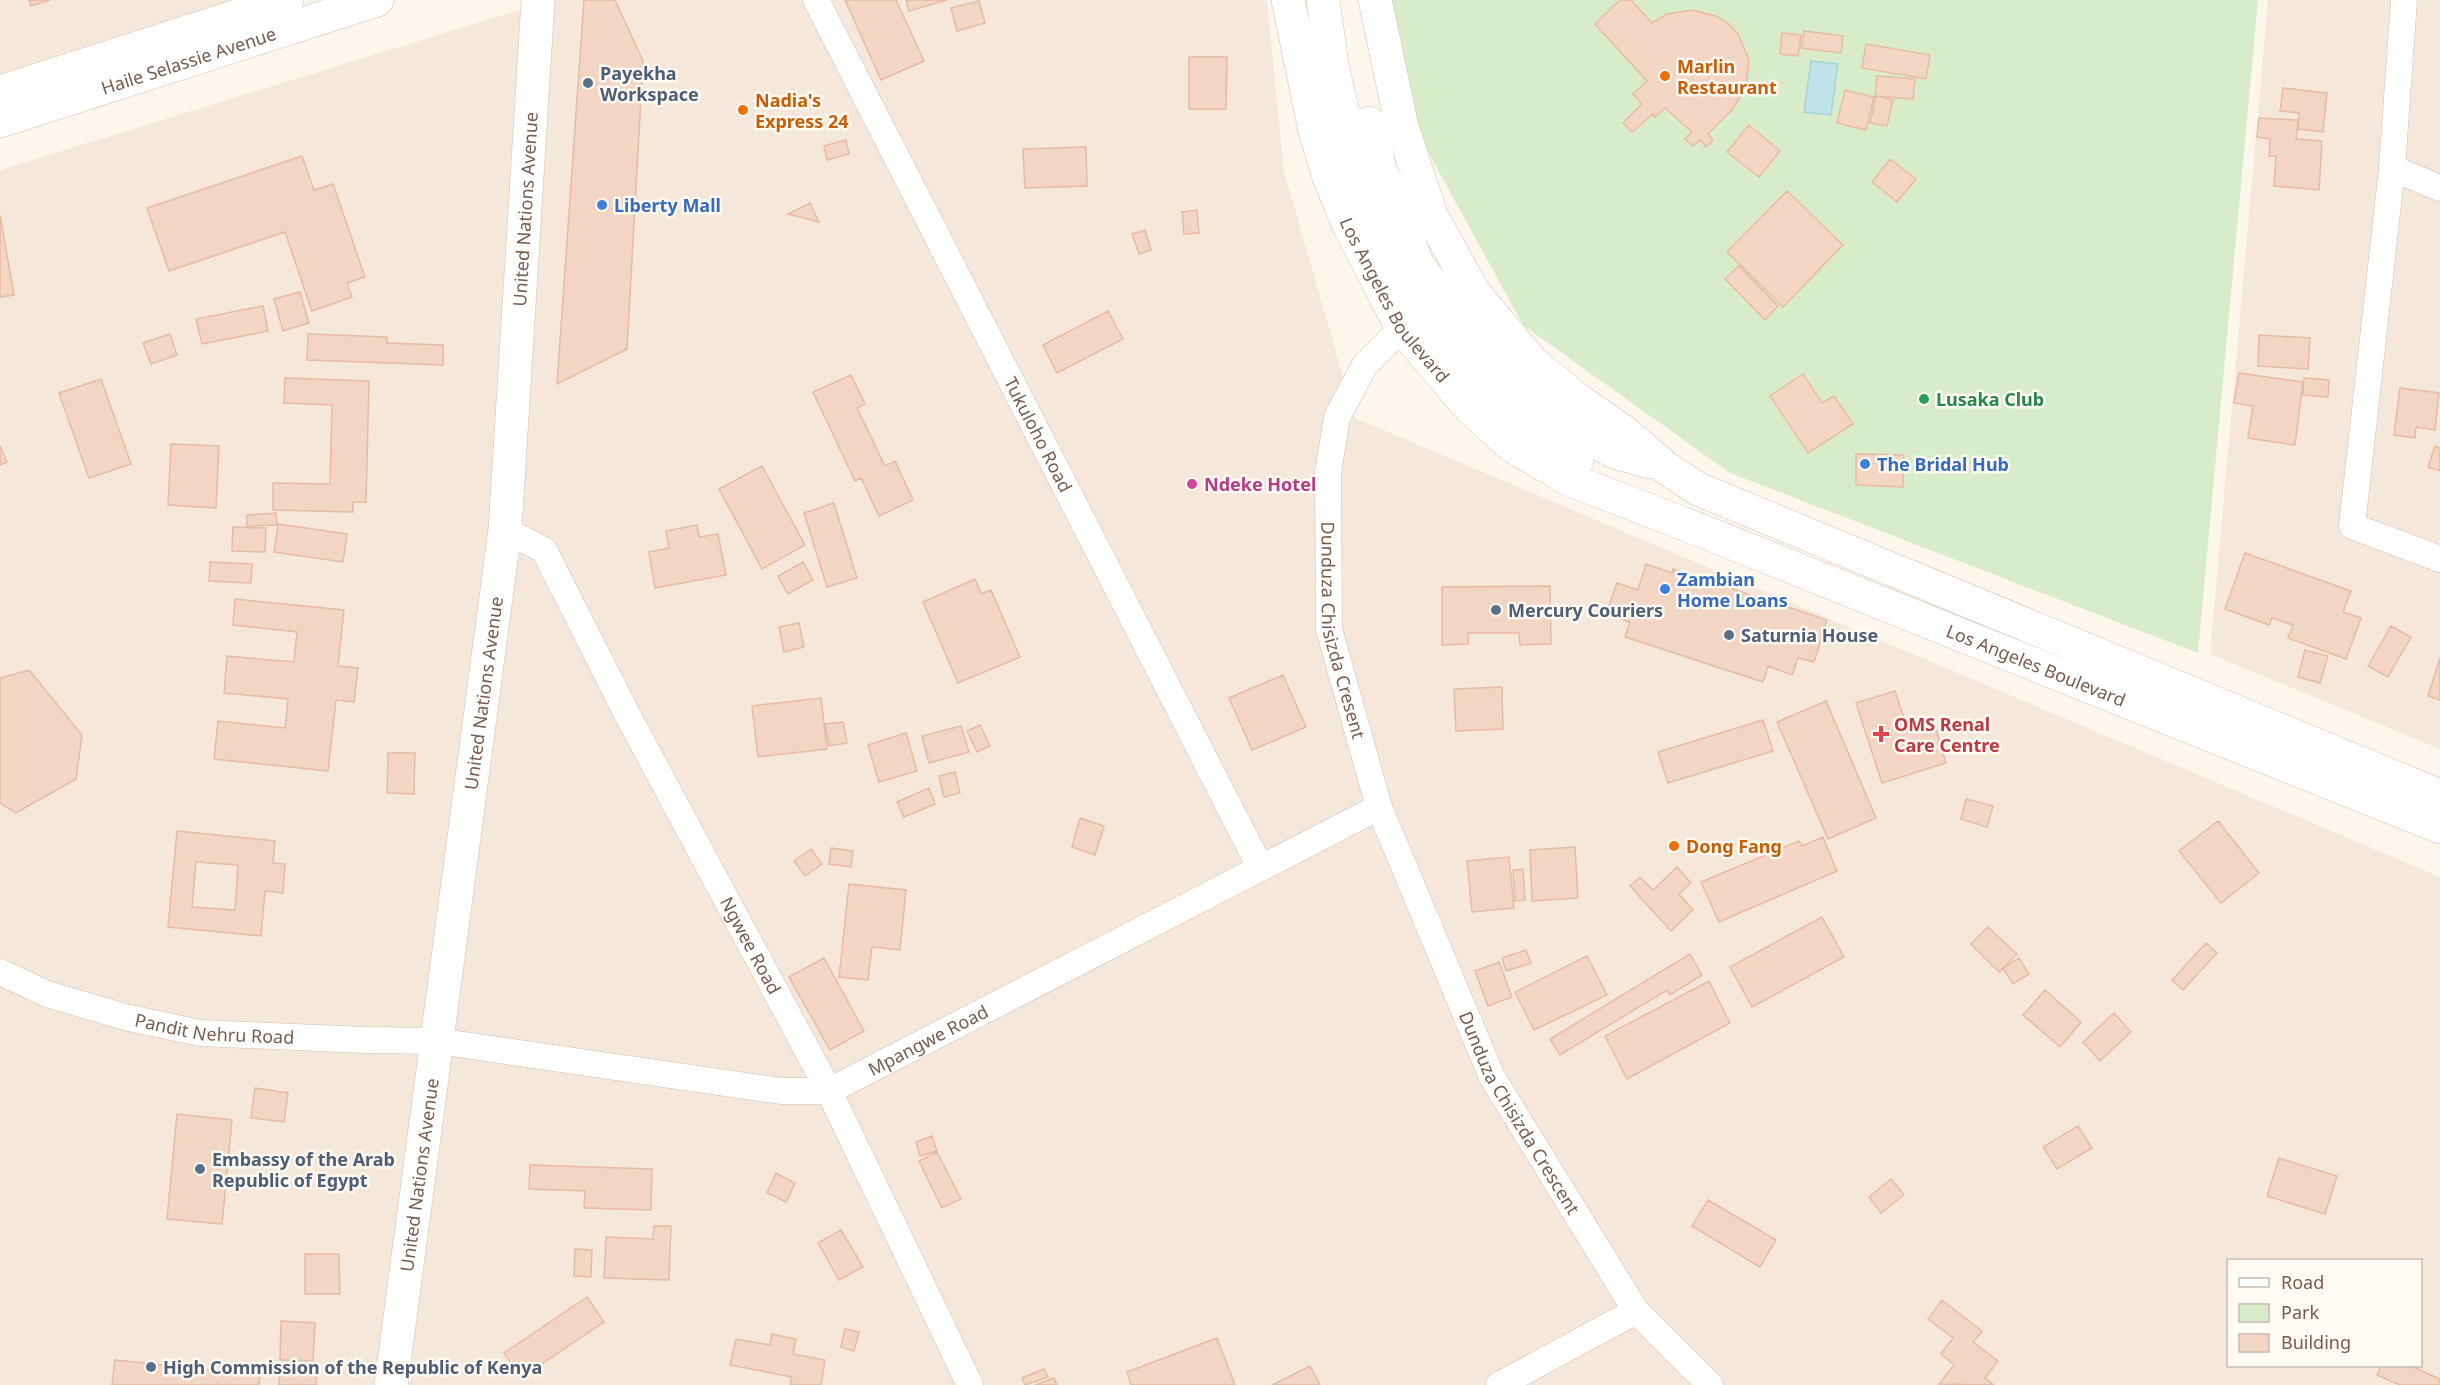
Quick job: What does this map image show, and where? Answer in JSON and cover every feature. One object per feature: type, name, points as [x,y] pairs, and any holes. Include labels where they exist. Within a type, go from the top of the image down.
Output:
[{"type":"main road","name":"Haile Selassie Avenue","points":[[0,92],[287,0]]},
{"type":"main road","name":"Haile Selassie Avenue","points":[[0,121],[377,0]]},
{"type":"main road","name":"United Nations Avenue","points":[[391,1385],[505,530],[538,0]]},
{"type":"main road","name":"Los Angeles Boulevard","points":[[1288,0],[1315,131],[1329,177],[1349,226],[1402,328],[1470,408],[1511,445],[1570,480],[2440,827]]},
{"type":"main road","name":"Los Angeles Boulevard","points":[[1323,0],[1332,65],[1357,174],[1398,278],[1476,377],[1544,439],[1603,478],[1633,504]]},
{"type":"main road","name":"Los Angeles Boulevard","points":[[1346,0],[1354,59],[1379,166],[1418,266],[1492,361],[1558,420],[1614,452],[1666,468]]},
{"type":"main road","name":"Los Angeles Boulevard","points":[[1376,0],[1402,127],[1431,215],[1474,293],[1532,362],[1578,400],[1624,432],[1666,468],[1698,489],[2440,796]]},
{"type":"street","name":"Tukuloho Road","points":[[816,0],[1260,867]]},
{"type":"street","points":[[2404,0],[2392,168],[2352,526],[2440,559]]},
{"type":"street","points":[[2392,168],[2440,188]]},
{"type":"street","name":"Dunduza Chisizda Cresent","points":[[1379,807],[1329,629],[1328,473],[1337,417],[1365,365],[1402,328]]},
{"type":"street","name":"Ngwee Road","points":[[505,530],[544,550],[628,716],[829,1092],[970,1385]]},
{"type":"street","name":"Mpangwe Road","points":[[437,1041],[781,1091],[829,1092],[1379,807]]},
{"type":"street","name":"Dunduza Chisizda Crescent","points":[[1379,807],[1492,1077],[1636,1311],[1710,1385]]},
{"type":"street","name":"Pandit Nehru Road","points":[[0,972],[47,994],[114,1014],[200,1033],[437,1041]]},
{"type":"street","points":[[1499,1385],[1636,1311]]},
{"type":"shaded area","points":[[0,0],[248,0],[0,80]]},
{"type":"shaded area","points":[[551,0],[1267,0],[1284,171],[1355,418],[2440,877],[2440,1385],[0,1385],[0,170]]},
{"type":"shaded area","points":[[2268,0],[2440,0],[2440,749],[2210,654]]},
{"type":"green space","name":"Lusaka Club","points":[[1383,0],[2258,0],[2198,653],[1730,473],[1523,325],[1404,108]]},
{"type":"water","points":[[1811,61],[1838,64],[1831,115],[1804,112]]},
{"type":"building","points":[[29,0],[50,0],[31,6]]},
{"type":"building","name":"Liberty Mall","points":[[584,0],[615,0],[643,61],[627,349],[557,384]]},
{"type":"building","points":[[845,0],[896,0],[924,61],[881,80]]},
{"type":"building","points":[[906,0],[947,0],[909,11]]},
{"type":"building","points":[[1620,0],[1631,0],[1652,23],[1667,14],[1693,10],[1718,17],[1738,34],[1749,60],[1746,88],[1731,111],[1708,134],[1713,140],[1706,147],[1700,140],[1693,146],[1685,139],[1692,132],[1665,108],[1655,117],[1653,114],[1632,132],[1623,123],[1642,104],[1633,94],[1647,81],[1595,24]]},
{"type":"building","points":[[979,1],[985,23],[957,31],[951,8]]},
{"type":"building","points":[[1804,31],[1843,36],[1841,53],[1801,48]]},
{"type":"building","points":[[1782,33],[1801,35],[1798,56],[1780,54]]},
{"type":"building","points":[[1866,44],[1930,55],[1926,79],[1862,68]]},
{"type":"building","points":[[1189,57],[1227,57],[1226,109],[1189,109]]},
{"type":"building","points":[[1877,76],[1915,79],[1913,99],[1875,96]]},
{"type":"building","points":[[2283,88],[2327,93],[2323,132],[2298,129],[2299,113],[2280,111]]},
{"type":"building","points":[[1845,90],[1874,97],[1866,130],[1837,123]]},
{"type":"building","points":[[1876,96],[1893,100],[1887,126],[1870,123]]},
{"type":"building","points":[[2259,118],[2298,120],[2296,139],[2322,141],[2319,190],[2274,186],[2276,156],[2269,156],[2270,139],[2257,137]]},
{"type":"building","points":[[1749,125],[1780,151],[1759,177],[1727,152]]},
{"type":"building","points":[[846,140],[849,154],[827,160],[824,146]]},
{"type":"building","points":[[1086,147],[1087,186],[1025,188],[1023,149]]},
{"type":"building","points":[[302,156],[314,190],[333,184],[365,277],[347,283],[352,297],[312,311],[285,232],[169,271],[147,208]]},
{"type":"building","points":[[1890,159],[1916,179],[1897,202],[1872,182]]},
{"type":"building","points":[[1787,191],[1843,245],[1783,307],[1727,252]]},
{"type":"building","points":[[810,203],[819,222],[788,214]]},
{"type":"building","points":[[1197,210],[1199,233],[1184,234],[1182,212]]},
{"type":"building","points":[[0,215],[14,295],[0,297]]},
{"type":"building","points":[[1145,230],[1151,250],[1139,254],[1132,234]]},
{"type":"building","points":[[1739,266],[1778,306],[1765,320],[1725,279]]},
{"type":"building","points":[[300,292],[309,323],[283,331],[274,299]]},
{"type":"building","points":[[263,306],[268,331],[202,344],[196,319]]},
{"type":"building","points":[[1108,311],[1123,339],[1057,373],[1043,345]]},
{"type":"building","points":[[170,334],[177,355],[151,364],[143,343]]},
{"type":"building","points":[[308,334],[387,337],[387,343],[443,345],[443,365],[307,360]]},
{"type":"building","points":[[2259,335],[2310,338],[2308,369],[2258,366]]},
{"type":"building","points":[[2239,373],[2303,382],[2295,445],[2248,438],[2253,406],[2234,403]]},
{"type":"building","points":[[1803,374],[1822,403],[1834,396],[1853,424],[1808,453],[1770,396]]},
{"type":"building","points":[[851,375],[865,404],[857,408],[885,466],[895,461],[913,500],[879,516],[861,478],[855,481],[813,392]]},
{"type":"building","points":[[285,378],[369,381],[366,502],[353,502],[353,512],[273,510],[273,483],[330,484],[332,405],[284,403]]},
{"type":"building","points":[[2304,378],[2329,380],[2328,397],[2303,395]]},
{"type":"building","points":[[101,379],[131,464],[89,478],[59,393]]},
{"type":"building","points":[[2400,388],[2439,393],[2435,430],[2416,427],[2415,438],[2394,435]]},
{"type":"building","points":[[171,444],[219,446],[216,508],[168,505]]},
{"type":"building","points":[[0,446],[7,462],[0,465]]},
{"type":"building","points":[[2435,446],[2440,448],[2440,471],[2428,467]]},
{"type":"building","points":[[1856,454],[1904,455],[1903,487],[1856,485]]},
{"type":"building","points":[[762,466],[805,545],[762,569],[719,489]]},
{"type":"building","points":[[834,503],[857,578],[827,587],[804,513]]},
{"type":"building","points":[[276,513],[277,525],[247,526],[247,515]]},
{"type":"building","points":[[278,524],[347,534],[343,562],[274,552]]},
{"type":"building","points":[[697,525],[699,537],[718,534],[726,575],[655,588],[649,552],[669,548],[666,531]]},
{"type":"building","points":[[233,527],[266,528],[265,552],[232,551]]},
{"type":"building","points":[[2245,553],[2351,591],[2343,612],[2361,618],[2346,659],[2288,638],[2293,625],[2272,618],[2269,625],[2225,609]]},
{"type":"building","points":[[210,562],[252,564],[251,583],[209,581]]},
{"type":"building","points":[[803,562],[813,580],[788,594],[778,576]]},
{"type":"building","points":[[1646,564],[1672,573],[1673,569],[1827,620],[1814,662],[1798,658],[1792,675],[1768,666],[1763,682],[1625,637],[1630,622],[1606,614],[1617,583],[1638,590]]},
{"type":"building","points":[[975,579],[981,594],[991,590],[1020,657],[958,683],[923,602]]},
{"type":"building","name":"Mercury Couriers","points":[[1550,586],[1551,644],[1520,645],[1519,633],[1468,633],[1468,644],[1442,645],[1442,587]]},
{"type":"building","points":[[235,599],[344,610],[338,666],[358,668],[354,702],[336,700],[328,771],[214,759],[218,721],[285,728],[288,699],[224,693],[227,656],[294,662],[297,632],[233,625]]},
{"type":"building","points":[[799,623],[804,647],[784,652],[779,627]]},
{"type":"building","points":[[2391,626],[2411,637],[2388,677],[2368,666]]},
{"type":"building","points":[[2305,650],[2328,656],[2320,683],[2298,677]]},
{"type":"building","points":[[2440,658],[2440,700],[2428,696]]},
{"type":"building","points":[[29,670],[82,735],[76,779],[16,813],[0,803],[0,678]]},
{"type":"building","points":[[1283,675],[1306,727],[1252,750],[1229,698]]},
{"type":"building","points":[[1502,687],[1503,729],[1456,731],[1454,689]]},
{"type":"building","points":[[1895,691],[1907,727],[1933,719],[1946,763],[1882,783],[1856,703]]},
{"type":"building","points":[[821,698],[827,749],[758,757],[752,706]]},
{"type":"building","points":[[1826,701],[1876,818],[1828,839],[1777,722]]},
{"type":"building","points":[[1763,720],[1773,751],[1668,783],[1658,752]]},
{"type":"building","points":[[843,722],[847,743],[829,746],[825,724]]},
{"type":"building","points":[[980,725],[990,746],[977,752],[967,731]]},
{"type":"building","points":[[961,726],[969,752],[929,763],[922,736]]},
{"type":"building","points":[[906,733],[917,771],[879,782],[868,745]]},
{"type":"building","points":[[388,753],[415,753],[414,794],[387,793]]},
{"type":"building","points":[[955,772],[960,793],[944,797],[939,776]]},
{"type":"building","points":[[929,788],[935,804],[904,817],[897,802]]},
{"type":"building","points":[[1966,799],[1993,806],[1987,827],[1961,819]]},
{"type":"building","points":[[1080,818],[1104,826],[1095,855],[1072,847]]},
{"type":"building","points":[[2218,821],[2259,873],[2221,903],[2179,851]]},
{"type":"building","points":[[177,831],[275,841],[273,863],[285,864],[283,893],[265,891],[261,936],[168,927]],"holes":[[[196,862],[238,865],[235,910],[192,907]]]},
{"type":"building","points":[[1823,837],[1837,871],[1719,922],[1701,882],[1799,841],[1802,846]]},
{"type":"building","points":[[1575,847],[1578,898],[1532,901],[1530,850]]},
{"type":"building","points":[[831,848],[853,851],[851,867],[829,864]]},
{"type":"building","points":[[811,849],[822,864],[805,876],[794,861]]},
{"type":"building","points":[[1509,857],[1514,908],[1472,912],[1467,861]]},
{"type":"building","points":[[1677,867],[1691,883],[1679,894],[1693,910],[1671,931],[1630,886],[1640,877],[1653,890]]},
{"type":"building","points":[[1523,869],[1525,900],[1515,901],[1513,870]]},
{"type":"building","points":[[849,884],[906,890],[900,950],[872,947],[868,980],[839,977]]},
{"type":"building","points":[[1822,917],[1844,957],[1752,1007],[1730,967]]},
{"type":"building","points":[[1988,927],[2017,954],[1999,972],[1971,944]]},
{"type":"building","points":[[2206,943],[2217,953],[2183,990],[2172,980]]},
{"type":"building","points":[[1526,950],[1531,963],[1506,971],[1502,958]]},
{"type":"building","points":[[1690,954],[1702,975],[1670,995],[1667,990],[1560,1055],[1550,1039]]},
{"type":"building","points":[[1587,956],[1607,995],[1534,1030],[1515,992]]},
{"type":"building","points":[[824,958],[864,1031],[830,1050],[789,977]]},
{"type":"building","points":[[2019,958],[2029,974],[2013,984],[2003,968]]},
{"type":"building","points":[[1499,962],[1512,997],[1488,1006],[1475,971]]},
{"type":"building","points":[[1709,981],[1730,1023],[1627,1079],[1605,1036]]},
{"type":"building","points":[[2045,990],[2081,1022],[2060,1047],[2023,1015]]},
{"type":"building","points":[[2114,1013],[2131,1032],[2100,1061],[2083,1042]]},
{"type":"building","points":[[255,1088],[288,1093],[284,1122],[251,1118]]},
{"type":"building","name":"Embassy of the Arab Republic of Egypt","points":[[177,1114],[232,1120],[222,1224],[167,1219]]},
{"type":"building","points":[[2078,1126],[2092,1148],[2057,1169],[2043,1147]]},
{"type":"building","points":[[932,1136],[937,1151],[920,1156],[916,1142]]},
{"type":"building","points":[[937,1152],[961,1199],[942,1208],[919,1161]]},
{"type":"building","points":[[2279,1158],[2337,1176],[2325,1214],[2267,1196]]},
{"type":"building","points":[[530,1165],[652,1169],[651,1210],[584,1208],[585,1191],[529,1189]]},
{"type":"building","points":[[776,1173],[795,1183],[786,1202],[767,1193]]},
{"type":"building","points":[[1891,1179],[1904,1195],[1881,1213],[1869,1197]]},
{"type":"building","points":[[1708,1200],[1776,1240],[1760,1267],[1692,1226]]},
{"type":"building","points":[[654,1226],[671,1226],[669,1280],[604,1278],[606,1237],[653,1239]]},
{"type":"building","points":[[841,1230],[863,1267],[839,1280],[818,1243]]},
{"type":"building","points":[[575,1249],[592,1250],[591,1277],[574,1276]]},
{"type":"building","points":[[305,1254],[339,1254],[340,1294],[305,1294]]},
{"type":"building","points":[[587,1297],[604,1322],[521,1378],[504,1353]]},
{"type":"building","points":[[1942,1300],[1982,1331],[1973,1342],[1998,1361],[1985,1378],[1994,1385],[1939,1384],[1954,1365],[1941,1354],[1953,1338],[1928,1319]]},
{"type":"building","points":[[281,1321],[315,1323],[313,1361],[280,1360]]},
{"type":"building","points":[[845,1329],[859,1332],[854,1351],[841,1347]]},
{"type":"building","points":[[772,1334],[796,1339],[793,1354],[825,1360],[821,1385],[790,1385],[792,1377],[730,1365],[736,1339],[770,1345]]},
{"type":"building","points":[[1217,1338],[1235,1385],[1131,1385],[1127,1372]]},
{"type":"building","name":"High Commission of the Republic of Kenya","points":[[115,1360],[260,1375],[259,1385],[112,1385]]},
{"type":"building","points":[[280,1363],[317,1365],[316,1385],[279,1385]]},
{"type":"building","points":[[1310,1366],[1320,1385],[1272,1385]]},
{"type":"building","points":[[2381,1367],[2413,1367],[2440,1379],[2440,1385],[2400,1385],[2377,1375]]},
{"type":"building","points":[[1044,1369],[1048,1377],[1025,1385],[1022,1378]]},
{"type":"building","points":[[1054,1378],[1057,1385],[1035,1385]]},
{"type":"place","name":"Marlin Restaurant","points":[[1665,76]]},
{"type":"place","name":"Payekha Workspace","points":[[588,83]]},
{"type":"place","name":"Nadia's Express 24","points":[[743,110]]},
{"type":"place","name":"Liberty Mall","points":[[602,205]]},
{"type":"place","name":"Lusaka Club","points":[[1924,399]]},
{"type":"place","name":"The Bridal Hub","points":[[1865,464]]},
{"type":"place","name":"Ndeke Hotel","points":[[1192,484]]},
{"type":"place","name":"Zambian Home Loans","points":[[1665,589]]},
{"type":"place","name":"Mercury Couriers","points":[[1496,610]]},
{"type":"place","name":"Saturnia House","points":[[1729,635]]},
{"type":"place","name":"OMS Renal Care Centre","points":[[1881,734]]},
{"type":"place","name":"Dong Fang","points":[[1674,846]]},
{"type":"place","name":"Embassy of the Arab Republic of Egypt","points":[[200,1169]]},
{"type":"place","name":"High Commission of the Republic of Kenya","points":[[151,1367]]}]
